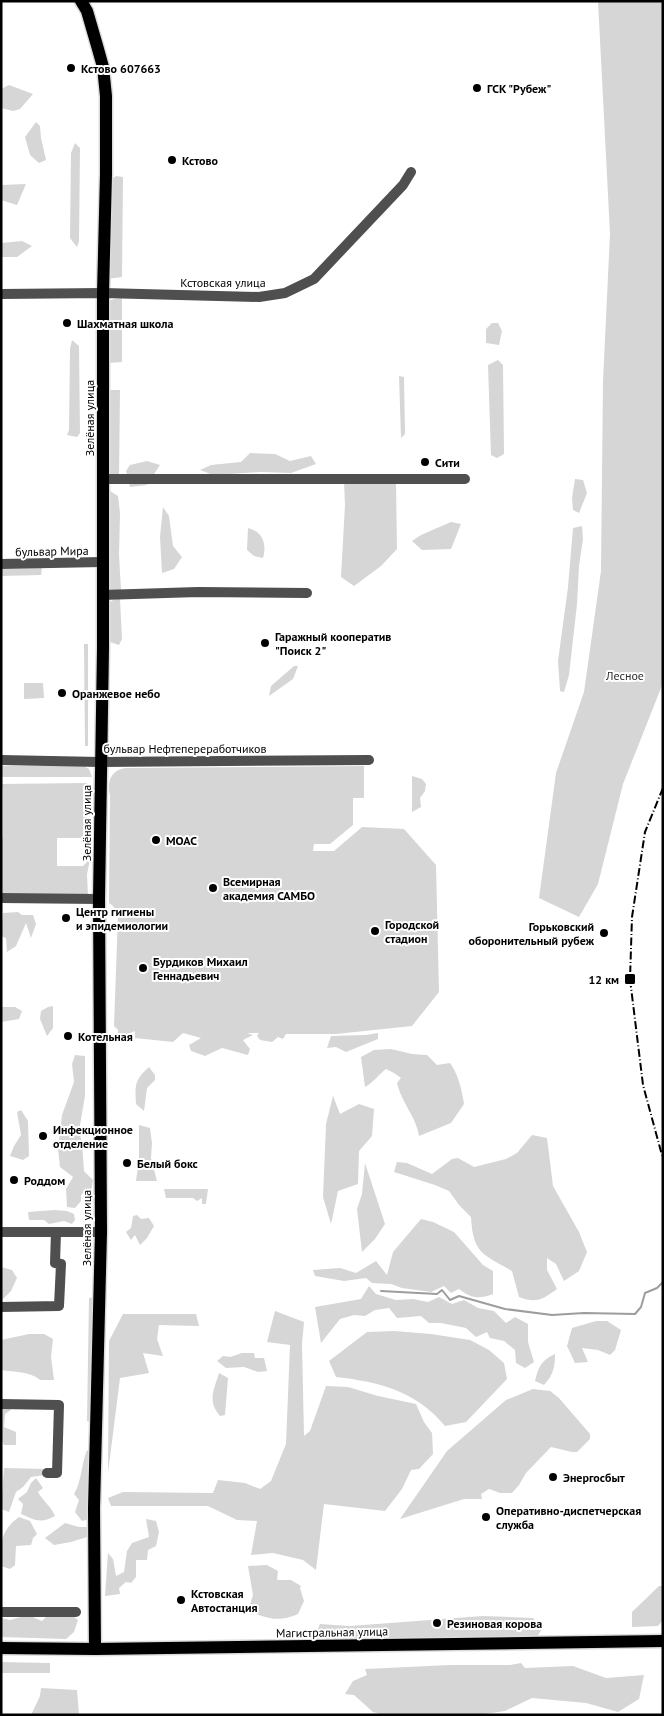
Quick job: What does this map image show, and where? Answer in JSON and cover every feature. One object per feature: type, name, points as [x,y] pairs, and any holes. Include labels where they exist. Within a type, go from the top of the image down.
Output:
[{"type":"main road","name":"Зелёная улица","points":[[81,1],[86,11],[103,67],[106,96],[99,899],[101,1232],[94,1508],[95,1649]]},
{"type":"main road","name":"Магистральная улица","points":[[1,1648],[95,1649],[663,1641]]},
{"type":"street","name":"Кстовская улица","points":[[1,294],[103,293],[259,297],[285,293],[314,279],[403,186],[411,172]]},
{"type":"street","points":[[103,480],[465,479]]},
{"type":"street","name":"бульвар Мира","points":[[1,564],[102,562]]},
{"type":"street","points":[[102,595],[198,592],[307,592]]},
{"type":"street","name":"бульвар Нефтепереработчиков","points":[[1,760],[100,762],[370,760]]},
{"type":"street","points":[[1,898],[99,899]]},
{"type":"street","points":[[1,1232],[101,1232]]},
{"type":"street","points":[[1,1307],[59,1306],[61,1264],[55,1263],[56,1232]]},
{"type":"street","points":[[1,1404],[59,1406],[56,1473],[47,1473]]},
{"type":"street","points":[[1,1612],[76,1612]]},
{"type":"green space","name":"Лесное","points":[[598,1],[663,1],[663,683],[623,784],[598,884],[579,917],[539,898],[556,773],[584,692],[601,571],[603,381],[610,234]]},
{"type":"green space","points":[[9,85],[33,94],[20,109],[13,111],[1,108],[1,89]]},
{"type":"green space","points":[[36,122],[40,126],[46,160],[39,163],[30,155],[25,137]]},
{"type":"green space","points":[[75,143],[80,148],[79,241],[77,247],[70,238],[71,153]]},
{"type":"green space","points":[[116,176],[123,177],[122,277],[107,279],[109,181]]},
{"type":"green space","points":[[26,184],[17,205],[1,200],[1,185]]},
{"type":"green space","points":[[22,241],[32,246],[17,257],[1,257],[1,243]]},
{"type":"green space","points":[[122,298],[122,362],[107,363],[107,304],[112,300]]},
{"type":"green space","points":[[492,323],[498,323],[502,331],[499,345],[486,343],[486,329]]},
{"type":"green space","points":[[72,340],[79,346],[80,433],[77,437],[67,435],[69,430],[70,349]]},
{"type":"green space","points":[[498,360],[503,365],[504,454],[497,458],[491,455],[488,365]]},
{"type":"green space","points":[[399,376],[404,377],[405,434],[401,438]]},
{"type":"green space","points":[[106,390],[120,390],[119,477],[108,476]]},
{"type":"green space","points":[[250,453],[275,454],[290,461],[311,456],[316,464],[291,473],[260,472],[213,475],[200,470],[211,465],[241,462]]},
{"type":"green space","points":[[147,461],[160,465],[147,485],[130,487],[126,471],[130,465]]},
{"type":"green space","points":[[575,479],[583,480],[587,493],[579,513],[573,510],[572,498]]},
{"type":"green space","points":[[344,482],[396,482],[397,549],[381,566],[354,586],[341,577],[345,505]]},
{"type":"green space","points":[[107,489],[118,496],[121,590],[110,590],[107,550]]},
{"type":"green space","points":[[163,507],[169,516],[173,546],[182,557],[174,569],[162,573],[160,537]]},
{"type":"green space","points":[[451,522],[461,524],[451,549],[422,550],[412,541],[421,535]]},
{"type":"green space","points":[[582,526],[583,539],[579,566],[577,604],[569,675],[564,692],[560,691],[558,661],[568,587],[573,528]]},
{"type":"green space","points":[[248,528],[257,532],[263,539],[263,558],[254,556],[247,550]]},
{"type":"green space","points":[[42,568],[41,575],[1,576],[1,569]]},
{"type":"green space","points":[[120,599],[122,639],[119,645],[110,642],[109,603]]},
{"type":"green space","points":[[84,644],[88,644],[88,746],[85,746]]},
{"type":"green space","points":[[294,666],[298,666],[293,679],[269,696],[271,686]]},
{"type":"green space","points":[[24,683],[43,683],[44,698],[24,699]]},
{"type":"green space","points":[[82,765],[89,769],[92,777],[1,777],[1,766]]},
{"type":"green space","name":"Всемирная академия САМБО","points":[[364,766],[364,798],[353,798],[353,825],[330,844],[314,844],[313,851],[334,851],[362,827],[404,829],[436,865],[439,992],[412,1026],[336,1034],[286,1034],[283,1039],[278,1037],[272,1042],[260,1040],[257,1036],[259,1033],[247,1033],[253,1035],[243,1040],[250,1049],[248,1055],[222,1048],[205,1056],[191,1051],[189,1045],[201,1038],[183,1033],[173,1042],[135,1038],[135,1031],[118,1038],[118,1030],[114,1026],[118,915],[109,903],[109,782],[113,774],[125,768]]},
{"type":"green space","points":[[412,776],[422,779],[426,784],[425,791],[420,798],[421,807],[412,812]]},
{"type":"green space","points":[[87,783],[87,833],[84,833],[85,838],[57,838],[57,866],[83,866],[90,859],[87,874],[88,896],[1,895],[3,788],[1,788],[1,784]]},
{"type":"green space","points":[[18,912],[22,915],[33,915],[36,924],[31,938],[26,923],[16,946],[7,952],[6,938],[1,936],[3,913]]},
{"type":"green space","points":[[53,1006],[53,1028],[47,1036],[40,1019],[41,1011]]},
{"type":"green space","points":[[1,1007],[15,1007],[22,1011],[19,1019],[1,1022]]},
{"type":"green space","points":[[378,1033],[378,1039],[346,1052],[336,1047],[327,1048],[331,1036]]},
{"type":"green space","points":[[391,1049],[427,1055],[437,1065],[450,1063],[459,1082],[464,1104],[451,1123],[419,1136],[415,1122],[399,1090],[397,1083],[401,1078],[386,1069],[365,1087],[361,1057],[374,1050]]},
{"type":"green space","points":[[75,1055],[85,1056],[85,1096],[79,1131],[84,1171],[93,1180],[91,1192],[85,1191],[81,1195],[81,1201],[75,1208],[67,1207],[66,1189],[73,1177],[60,1167],[58,1149],[62,1115],[74,1082],[72,1064]]},
{"type":"green space","points":[[149,1067],[155,1075],[155,1080],[147,1088],[144,1111],[136,1104],[136,1088],[140,1076]]},
{"type":"green space","points":[[333,1096],[340,1114],[359,1104],[374,1109],[372,1136],[359,1151],[358,1184],[338,1191],[331,1224],[323,1197],[326,1124]]},
{"type":"green space","points":[[21,1110],[28,1121],[29,1156],[23,1160],[10,1156],[21,1135],[17,1112]]},
{"type":"green space","points":[[139,1125],[150,1128],[151,1158],[157,1181],[136,1181],[139,1159]]},
{"type":"green space","points":[[532,1135],[547,1138],[553,1186],[579,1232],[587,1252],[579,1271],[564,1281],[556,1264],[547,1258],[547,1270],[557,1289],[544,1298],[535,1300],[519,1297],[512,1271],[481,1252],[474,1239],[471,1217],[449,1191],[394,1172],[397,1162],[407,1163],[432,1174],[452,1159],[458,1158],[474,1167],[506,1159],[517,1153]]},
{"type":"green space","points":[[365,1163],[385,1224],[375,1239],[362,1252],[357,1209],[362,1194]]},
{"type":"green space","points":[[164,1189],[208,1189],[206,1204],[202,1204],[202,1198],[197,1201],[193,1198],[166,1198]]},
{"type":"green space","points":[[67,1211],[74,1214],[75,1220],[72,1224],[64,1221],[49,1224],[44,1220],[29,1220],[28,1212]]},
{"type":"green space","points":[[137,1215],[141,1219],[149,1218],[154,1226],[140,1245],[135,1235],[131,1240],[126,1232],[131,1228],[133,1216]]},
{"type":"green space","points":[[421,1219],[433,1222],[454,1232],[483,1265],[493,1271],[493,1294],[476,1297],[468,1295],[459,1289],[451,1293],[444,1286],[431,1292],[402,1288],[391,1284],[372,1283],[366,1278],[344,1281],[315,1276],[313,1270],[340,1268],[356,1273],[376,1261],[387,1275],[393,1252]]},
{"type":"green space","points":[[1,1267],[12,1270],[17,1278],[11,1291],[1,1301]]},
{"type":"green space","points":[[369,1286],[376,1294],[396,1300],[413,1299],[428,1302],[439,1297],[452,1304],[464,1300],[478,1308],[494,1311],[506,1323],[515,1317],[528,1324],[528,1342],[534,1362],[525,1368],[516,1363],[515,1350],[504,1341],[490,1338],[487,1332],[476,1337],[466,1328],[441,1323],[429,1323],[421,1316],[397,1318],[389,1308],[375,1310],[365,1316],[354,1315],[340,1319],[321,1343],[315,1307],[361,1299]]},
{"type":"green space","points":[[95,1297],[92,1422],[87,1421],[89,1298]]},
{"type":"green space","points":[[275,1311],[304,1322],[302,1344],[304,1436],[310,1431],[326,1386],[348,1387],[416,1404],[424,1422],[432,1433],[433,1454],[419,1469],[411,1470],[402,1489],[385,1511],[324,1504],[316,1570],[303,1560],[273,1553],[251,1555],[257,1521],[237,1520],[208,1506],[111,1506],[108,1498],[123,1492],[213,1493],[218,1480],[245,1483],[260,1489],[271,1481],[286,1444],[290,1345],[267,1342]]},
{"type":"green space","points":[[123,1314],[196,1314],[199,1326],[159,1325],[157,1339],[163,1356],[143,1353],[149,1373],[120,1378],[108,1473],[109,1341]]},
{"type":"green space","points":[[596,1321],[607,1321],[621,1330],[615,1350],[610,1355],[598,1350],[582,1348],[588,1362],[575,1363],[567,1346],[572,1328]]},
{"type":"green space","points":[[394,1331],[470,1340],[489,1350],[504,1363],[507,1379],[466,1422],[445,1426],[422,1404],[396,1390],[382,1385],[336,1377],[329,1361],[367,1332]]},
{"type":"green space","points":[[29,1334],[44,1334],[53,1339],[51,1357],[54,1380],[40,1380],[27,1373],[1,1370],[1,1340]]},
{"type":"green space","points":[[242,1353],[254,1353],[255,1358],[264,1358],[267,1371],[258,1372],[244,1367],[226,1368],[217,1361],[223,1356],[230,1357]]},
{"type":"green space","points":[[555,1354],[553,1371],[547,1381],[544,1385],[535,1381],[541,1364]]},
{"type":"green space","points":[[219,1373],[228,1378],[225,1415],[220,1416],[216,1411],[213,1400]]},
{"type":"green space","points":[[533,1389],[550,1391],[559,1398],[590,1434],[590,1439],[577,1452],[551,1447],[526,1473],[512,1493],[500,1493],[489,1489],[481,1494],[482,1499],[464,1499],[400,1519],[447,1451],[506,1400]]},
{"type":"green space","points":[[7,1402],[11,1410],[5,1414],[4,1427],[16,1432],[16,1445],[4,1445],[1,1439],[1,1403]]},
{"type":"green space","points":[[87,1450],[92,1455],[91,1487],[88,1499],[90,1519],[82,1521],[75,1512],[79,1500],[74,1494],[79,1484]]},
{"type":"green space","points":[[4,1468],[46,1469],[45,1475],[31,1477],[16,1492],[9,1512],[1,1509]]},
{"type":"green space","points":[[36,1478],[43,1488],[38,1492],[55,1516],[45,1520],[34,1519],[21,1514],[23,1504],[18,1499],[27,1492],[31,1483]]},
{"type":"green space","points":[[19,1517],[30,1521],[37,1534],[33,1538],[31,1545],[16,1546],[15,1565],[10,1569],[1,1566],[3,1538],[8,1527]]},
{"type":"green space","points":[[146,1519],[156,1521],[159,1532],[156,1546],[148,1550],[147,1560],[136,1560],[136,1577],[131,1583],[126,1582],[119,1588],[120,1594],[105,1596],[108,1553],[113,1559],[116,1576],[124,1572],[127,1551],[132,1543],[149,1537]]},
{"type":"green space","points":[[65,1523],[79,1527],[88,1527],[87,1537],[54,1545],[45,1538]]},
{"type":"green space","points":[[267,1565],[278,1571],[277,1580],[291,1580],[301,1586],[304,1601],[298,1614],[278,1619],[248,1611],[253,1595],[248,1566]]},
{"type":"green space","points":[[659,1586],[663,1586],[663,1620],[658,1626],[632,1627],[632,1612]]},
{"type":"green space","points":[[28,1615],[42,1621],[48,1615],[74,1617],[78,1620],[74,1632],[66,1639],[1,1637],[1,1618],[10,1620]]},
{"type":"green space","points":[[483,1616],[533,1618],[542,1629],[537,1637],[335,1639],[321,1638],[317,1631],[320,1624],[350,1626]]},
{"type":"green space","points":[[1,1662],[50,1663],[50,1673],[1,1673]]},
{"type":"green space","points":[[521,1663],[525,1668],[573,1666],[606,1678],[644,1675],[639,1699],[618,1712],[586,1703],[532,1698],[505,1711],[478,1715],[383,1715],[373,1712],[354,1695],[345,1694],[353,1681],[367,1675],[365,1669],[450,1665],[510,1665]]},
{"type":"green space","points":[[41,1688],[77,1690],[79,1715],[31,1715],[40,1696]]},
{"type":"waterway","points":[[381,1291],[437,1294],[442,1290],[450,1300],[459,1296],[505,1309],[552,1315],[584,1313],[635,1314],[641,1307],[645,1293],[657,1288],[663,1282]]},
{"type":"railway","points":[[663,788],[645,832],[632,917],[630,979],[643,1085],[663,1159]]},
{"type":"place","name":"Кстово 607663","points":[[71,68]]},
{"type":"place","name":"ГСК \"Рубеж\"","points":[[477,88]]},
{"type":"place","name":"Кстово","points":[[172,160]]},
{"type":"place","name":"Шахматная школа","points":[[67,323]]},
{"type":"place","name":"Сити","points":[[425,462]]},
{"type":"place","name":"Гаражный кооператив \"Поиск 2\"","points":[[265,643]]},
{"type":"place","name":"Оранжевое небо","points":[[62,693]]},
{"type":"place","name":"МОАС","points":[[156,840]]},
{"type":"place","name":"Всемирная академия САМБО","points":[[213,888]]},
{"type":"place","name":"Центр гигиены и эпидемиологии","points":[[66,918]]},
{"type":"place","name":"Городской стадион","points":[[375,931]]},
{"type":"place","name":"Горьковский оборонительный рубеж","points":[[604,933]]},
{"type":"place","name":"Бурдиков Михаил Геннадьевич","points":[[143,968]]},
{"type":"place","name":"12 км","points":[[630,979]]},
{"type":"place","name":"Котельная","points":[[68,1036]]},
{"type":"place","name":"Инфекционное отделение","points":[[43,1136]]},
{"type":"place","name":"Белый бокс","points":[[127,1163]]},
{"type":"place","name":"Роддом","points":[[14,1180]]},
{"type":"place","name":"Энергосбыт","points":[[553,1477]]},
{"type":"place","name":"Оперативно-диспетчерская служба","points":[[486,1517]]},
{"type":"place","name":"Кстовская Автостанция","points":[[181,1600]]},
{"type":"place","name":"Резиновая корова","points":[[437,1623]]}]
